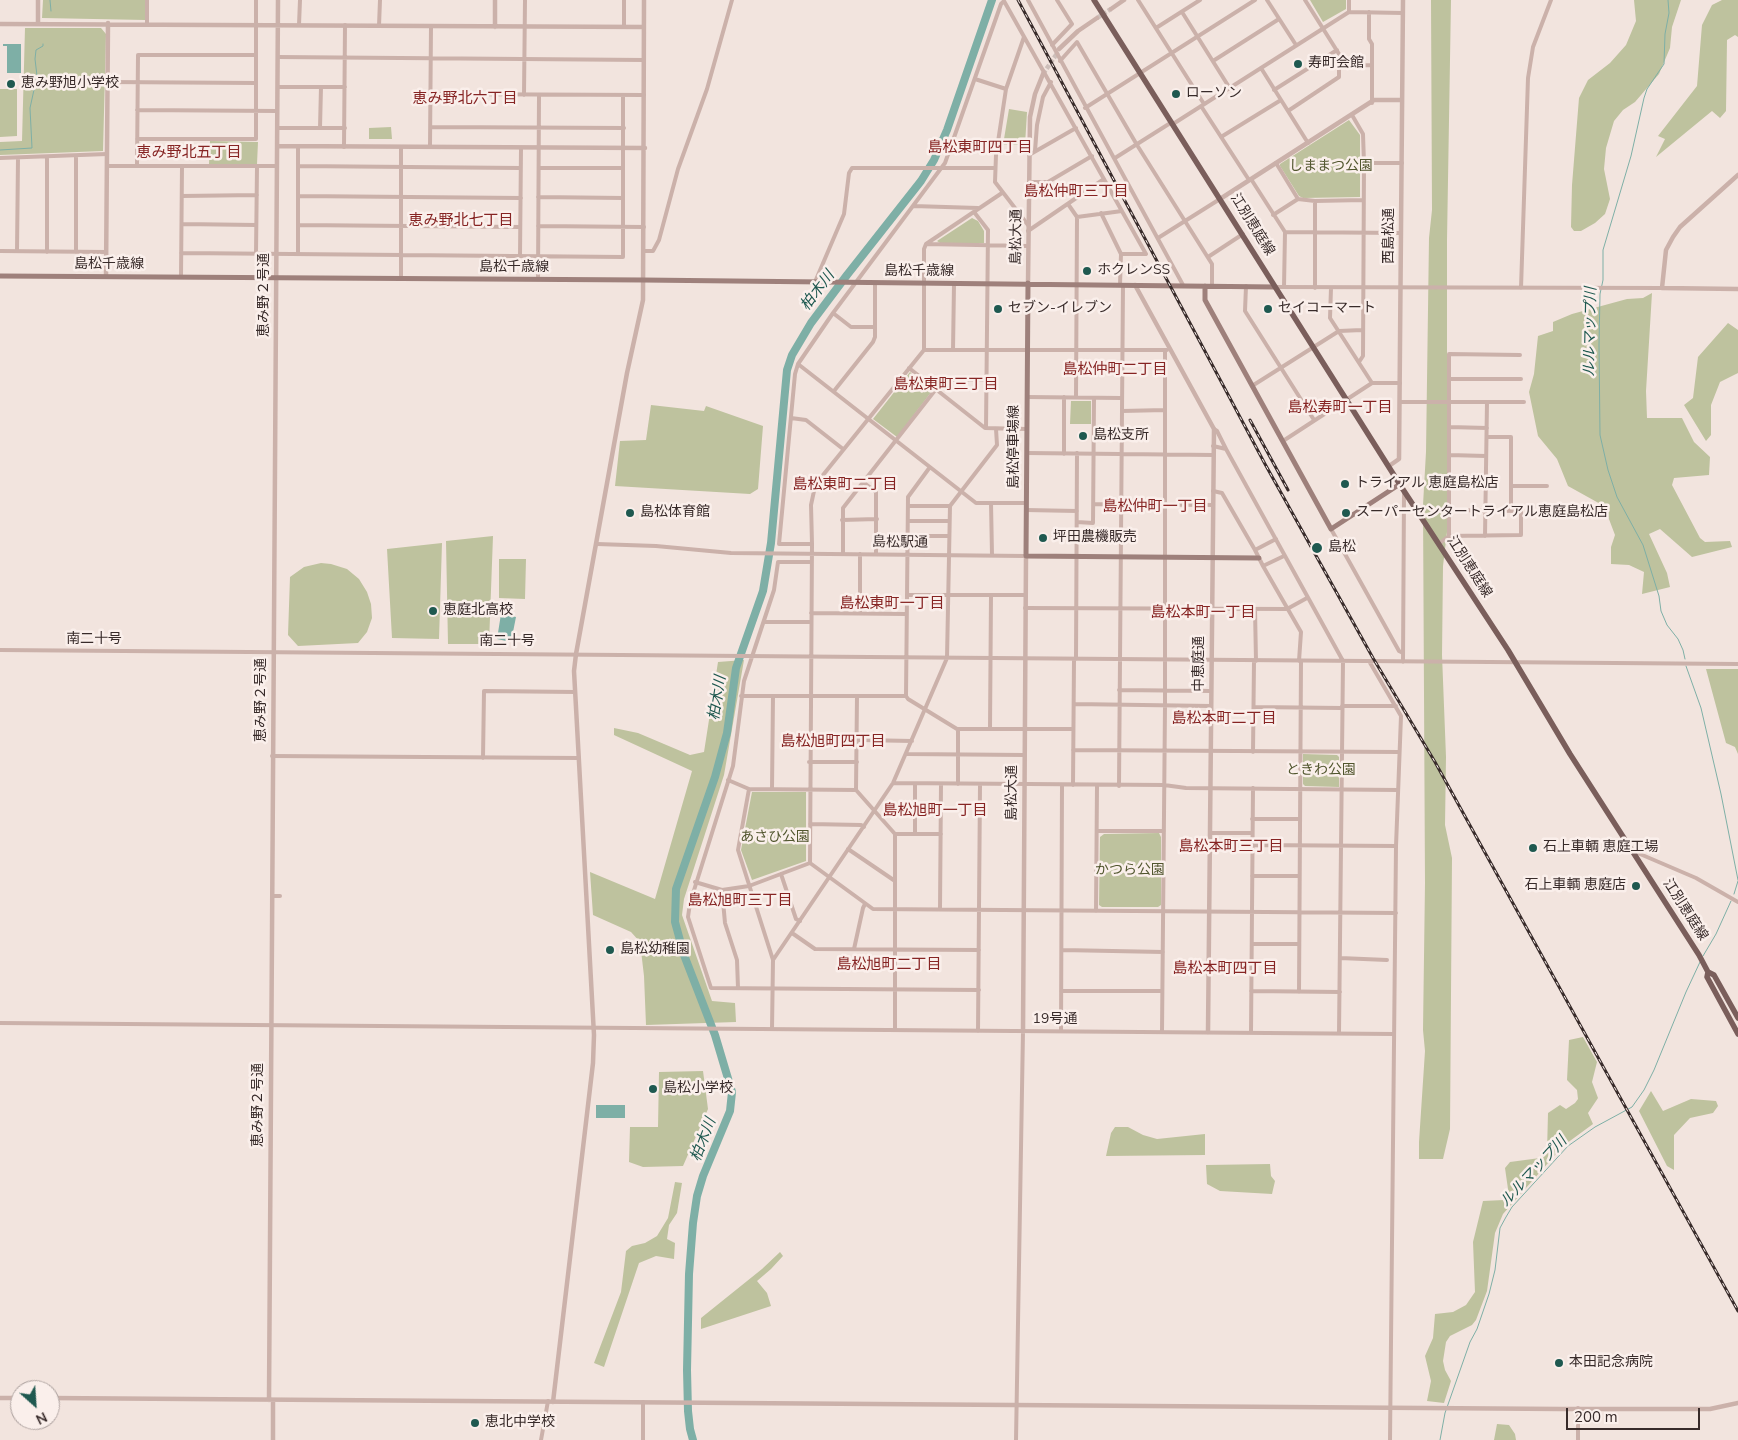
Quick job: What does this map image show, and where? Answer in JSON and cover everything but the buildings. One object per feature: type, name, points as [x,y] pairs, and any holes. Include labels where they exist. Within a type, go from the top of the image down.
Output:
[{"type":"main road","name":"江別恵庭線","points":[[1094,0],[1404,491],[1515,661],[1570,754],[1699,956],[1738,1034]]},
{"type":"main road","name":"島松千歳線","points":[[0,276],[538,279],[924,284],[1028,283]]},
{"type":"main road","points":[[1028,283],[1275,287]]},
{"type":"main road","name":"島松停車場線","points":[[1026,556],[1028,283]]},
{"type":"main road","points":[[1205,286],[1205,300],[1331,529],[1400,484]]},
{"type":"main road","points":[[1026,556],[1259,558]]},
{"type":"main road","name":"江別恵庭線","points":[[1707,970],[1714,975],[1738,1018]]},
{"type":"street","points":[[38,0],[38,24]]},
{"type":"street","points":[[147,0],[147,24]]},
{"type":"street","points":[[137,138],[256,139],[256,0]]},
{"type":"street","name":"恵み野２号通","points":[[273,1440],[271,1400],[276,896],[278,0]]},
{"type":"street","points":[[299,25],[300,0]]},
{"type":"street","points":[[380,0],[380,26]]},
{"type":"street","points":[[495,0],[495,27]]},
{"type":"street","points":[[524,95],[525,0]]},
{"type":"street","points":[[624,0],[624,27]]},
{"type":"street","points":[[541,1440],[550,1401],[593,1063],[594,1028],[575,692],[576,654],[627,373],[643,300],[644,0]]},
{"type":"street","points":[[644,251],[653,251],[659,240],[678,170],[718,54],[732,0]]},
{"type":"street","points":[[1028,0],[1085,108],[1115,158],[1183,285]]},
{"type":"street","points":[[1052,45],[1072,24],[1057,0]]},
{"type":"street","points":[[1111,9],[1124,0]]},
{"type":"street","points":[[1138,0],[1172,52],[1221,138],[1285,232],[1284,287]]},
{"type":"street","points":[[1156,28],[1200,0]]},
{"type":"street","points":[[1085,108],[1255,0]]},
{"type":"street","points":[[1267,0],[1296,45]]},
{"type":"street","points":[[1288,111],[1339,77],[1339,54],[1305,0]]},
{"type":"street","points":[[1349,0],[1349,12]]},
{"type":"street","name":"西島松通","points":[[1389,466],[1399,459],[1403,0]]},
{"type":"street","points":[[1521,288],[1528,78],[1533,47],[1551,0]]},
{"type":"street","points":[[812,544],[778,544],[795,374],[798,364],[854,283],[946,163],[1001,4],[1004,1],[1146,254],[1121,254]]},
{"type":"street","points":[[1182,12],[1230,87]]},
{"type":"street","points":[[1115,158],[1349,12],[1403,13]]},
{"type":"street","points":[[1369,12],[1369,39],[1372,44],[1372,103]]},
{"type":"street","points":[[1060,49],[1078,31],[1097,18]]},
{"type":"street","points":[[1213,61],[1279,19]]},
{"type":"street","points":[[106,276],[108,23]]},
{"type":"street","points":[[0,24],[108,23],[644,27]]},
{"type":"street","points":[[344,147],[345,26]]},
{"type":"street","points":[[430,147],[431,26]]},
{"type":"street","points":[[1024,37],[1006,89],[995,168],[995,182],[1028,225]]},
{"type":"street","points":[[1060,61],[1077,42],[1136,145],[1212,264],[1212,286]]},
{"type":"street","points":[[1274,90],[1337,50]]},
{"type":"street","points":[[137,166],[138,55],[256,55]]},
{"type":"street","points":[[278,57],[644,60]]},
{"type":"street","points":[[1340,66],[1372,66]]},
{"type":"street","points":[[1261,68],[1308,143]]},
{"type":"street","name":"島松大通","points":[[1028,283],[1029,155],[1032,103],[1044,74]]},
{"type":"street","points":[[975,78],[1006,89]]},
{"type":"street","points":[[108,82],[256,83]]},
{"type":"street","points":[[1035,151],[1037,125],[1043,97],[1051,82]]},
{"type":"street","points":[[278,87],[345,87]]},
{"type":"street","points":[[320,128],[321,87]]},
{"type":"street","points":[[431,94],[644,95]]},
{"type":"street","points":[[538,279],[539,95]]},
{"type":"street","points":[[181,253],[622,257],[623,95]]},
{"type":"street","points":[[1221,138],[1281,100]]},
{"type":"street","points":[[1158,238],[1374,100],[1402,100]]},
{"type":"street","points":[[138,110],[277,111]]},
{"type":"street","points":[[1352,115],[1363,134],[1364,163],[1363,356],[1359,362]]},
{"type":"street","points":[[431,127],[624,128]]},
{"type":"street","points":[[277,128],[345,128]]},
{"type":"street","points":[[1029,155],[1076,128]]},
{"type":"street","points":[[277,146],[644,148]]},
{"type":"street","points":[[298,146],[298,254]]},
{"type":"street","points":[[401,147],[401,278]]},
{"type":"street","points":[[520,256],[521,148]]},
{"type":"street","points":[[0,158],[107,154]]},
{"type":"street","points":[[76,156],[76,252]]},
{"type":"street","points":[[1029,182],[1048,182],[1092,156]]},
{"type":"street","points":[[46,252],[47,157]]},
{"type":"street","points":[[17,252],[18,158]]},
{"type":"street","points":[[1364,163],[1402,163]]},
{"type":"street","points":[[1276,164],[1298,199]]},
{"type":"street","points":[[107,166],[277,166]]},
{"type":"street","points":[[181,276],[182,166]]},
{"type":"street","points":[[256,253],[257,166]]},
{"type":"street","points":[[298,166],[520,168]]},
{"type":"street","points":[[538,168],[623,168]]},
{"type":"street","points":[[815,282],[844,214],[849,173],[852,168],[995,168]]},
{"type":"street","points":[[1662,288],[1666,250],[1673,237],[1680,227],[1738,175]]},
{"type":"street","points":[[1028,231],[1104,179]]},
{"type":"street","points":[[810,863],[811,505],[814,491],[819,480],[843,449],[924,350],[924,249],[926,244],[1002,193]]},
{"type":"street","points":[[182,196],[257,195]]},
{"type":"street","points":[[298,196],[521,198]]},
{"type":"street","points":[[538,197],[623,198]]},
{"type":"street","points":[[1273,215],[1298,199],[1315,201],[1363,200]]},
{"type":"street","points":[[1315,201],[1315,288]]},
{"type":"street","points":[[1068,204],[1077,217],[1076,397]]},
{"type":"street","points":[[913,206],[978,208]]},
{"type":"street","points":[[1077,217],[1122,210]]},
{"type":"street","points":[[974,212],[988,230],[986,428]]},
{"type":"street","points":[[1101,214],[1121,254],[1122,411],[1119,786]]},
{"type":"street","points":[[182,224],[256,224]]},
{"type":"street","points":[[298,225],[520,226]]},
{"type":"street","points":[[538,226],[644,227]]},
{"type":"street","points":[[1285,232],[1401,233]]},
{"type":"street","points":[[1208,257],[1243,234]]},
{"type":"street","points":[[926,244],[1028,246]]},
{"type":"street","points":[[0,252],[106,252]]},
{"type":"street","points":[[834,391],[873,342],[875,283]]},
{"type":"street","points":[[953,350],[954,284]]},
{"type":"street","name":"中恵庭通","points":[[1135,285],[1167,350],[1214,429],[1208,1032]]},
{"type":"street","points":[[1246,286],[1245,311],[1314,420]]},
{"type":"street","points":[[1275,287],[1738,289]]},
{"type":"street","points":[[1331,288],[1330,318],[1372,383]]},
{"type":"street","points":[[833,314],[851,327],[874,327]]},
{"type":"street","points":[[1252,386],[1339,331],[1362,330]]},
{"type":"street","points":[[924,350],[1167,350],[1165,410],[1162,1032]]},
{"type":"street","points":[[1449,536],[1449,354],[1520,355]]},
{"type":"street","points":[[798,364],[976,503],[1026,503]]},
{"type":"street","points":[[909,368],[986,428],[1026,429]]},
{"type":"street","points":[[1450,379],[1521,379]]},
{"type":"street","points":[[843,554],[843,508],[936,389],[944,380],[986,380]]},
{"type":"street","points":[[1283,441],[1372,383],[1400,384]]},
{"type":"street","points":[[1027,397],[1122,398]]},
{"type":"street","points":[[1064,397],[1064,454]]},
{"type":"street","points":[[1077,522],[1093,523],[1094,398]]},
{"type":"street","points":[[1400,402],[1524,402]]},
{"type":"street","points":[[1485,536],[1487,402]]},
{"type":"street","points":[[1122,411],[1165,410]]},
{"type":"street","points":[[791,418],[806,420],[843,449]]},
{"type":"street","points":[[1449,427],[1487,428]]},
{"type":"street","points":[[773,960],[893,784],[926,710],[947,658],[950,506],[996,445],[996,429]]},
{"type":"street","points":[[1214,429],[1343,661],[1341,707],[1342,789],[1339,1033]]},
{"type":"street","points":[[1486,436],[1511,436],[1511,511]]},
{"type":"street","points":[[1214,446],[1226,449]]},
{"type":"street","points":[[1027,453],[1213,455]]},
{"type":"street","points":[[1073,785],[1077,454]]},
{"type":"street","points":[[1449,455],[1486,456]]},
{"type":"street","points":[[930,467],[908,497],[906,696],[958,729],[1073,729]]},
{"type":"street","points":[[863,482],[876,492],[876,554]]},
{"type":"street","points":[[1448,482],[1485,483]]},
{"type":"street","points":[[1511,486],[1547,486]]},
{"type":"street","points":[[1213,491],[1222,493],[1300,632],[1299,992]]},
{"type":"street","points":[[1404,491],[1404,662]]},
{"type":"street","points":[[990,503],[992,555]]},
{"type":"street","points":[[1094,504],[1213,504]]},
{"type":"street","points":[[908,506],[950,506]]},
{"type":"street","points":[[1026,510],[1077,511]]},
{"type":"street","points":[[1440,544],[1449,536],[1521,535],[1521,512],[1448,510]]},
{"type":"street","points":[[842,520],[877,518]]},
{"type":"street","points":[[908,521],[949,521]]},
{"type":"street","points":[[1331,529],[1399,652],[1403,653]]},
{"type":"street","points":[[908,536],[949,536]]},
{"type":"street","points":[[1255,550],[1276,540]]},
{"type":"street","name":"島松駅通","points":[[597,544],[754,553],[1026,556]]},
{"type":"street","points":[[860,554],[860,613]]},
{"type":"street","name":"島松大通","points":[[1023,1031],[1022,910],[1026,556]]},
{"type":"street","points":[[1263,566],[1284,556]]},
{"type":"street","points":[[811,562],[778,562],[774,590],[741,696],[732,766],[695,882],[688,917],[711,988],[978,990]]},
{"type":"street","points":[[907,595],[1025,595]]},
{"type":"street","points":[[990,595],[990,729]]},
{"type":"street","points":[[1025,608],[1287,609],[1308,598]]},
{"type":"street","points":[[1253,752],[1255,609]]},
{"type":"street","points":[[811,613],[906,614]]},
{"type":"street","points":[[764,622],[811,622]]},
{"type":"street","name":"南二十号","points":[[0,650],[1738,664]]},
{"type":"street","points":[[1369,661],[1401,716],[1396,846],[1390,1440]]},
{"type":"street","points":[[1120,690],[1211,691]]},
{"type":"street","points":[[483,758],[484,691],[575,692]]},
{"type":"street","points":[[741,696],[906,696]]},
{"type":"street","points":[[772,789],[773,696]]},
{"type":"street","points":[[857,696],[856,790],[896,834],[894,1030]]},
{"type":"street","points":[[1074,704],[1211,706]]},
{"type":"street","points":[[1254,707],[1396,706]]},
{"type":"street","points":[[958,729],[958,784]]},
{"type":"street","points":[[810,739],[912,741]]},
{"type":"street","points":[[1073,750],[1399,752]]},
{"type":"street","points":[[906,754],[1024,755]]},
{"type":"street","points":[[276,756],[579,758]]},
{"type":"street","points":[[810,762],[857,762]]},
{"type":"street","points":[[728,780],[749,789],[856,790]]},
{"type":"street","points":[[893,784],[1024,784],[1398,790]]},
{"type":"street","points":[[915,784],[915,834]]},
{"type":"street","points":[[940,784],[940,909]]},
{"type":"street","points":[[978,1031],[980,785]]},
{"type":"street","points":[[1061,1030],[1062,785]]},
{"type":"street","points":[[1096,911],[1097,786]]},
{"type":"street","points":[[1251,1033],[1253,788]]},
{"type":"street","points":[[749,789],[738,850],[773,960],[772,1029]]},
{"type":"street","points":[[1252,819],[1300,819]]},
{"type":"street","points":[[810,824],[860,825],[864,827]]},
{"type":"street","points":[[1097,831],[1164,831]]},
{"type":"street","points":[[1210,833],[1252,833]]},
{"type":"street","points":[[896,834],[941,834]]},
{"type":"street","points":[[1252,845],[1396,846]]},
{"type":"street","points":[[848,850],[895,881]]},
{"type":"street","points":[[1631,850],[1696,878],[1738,902]]},
{"type":"street","points":[[695,882],[722,890],[749,886],[810,863]]},
{"type":"street","points":[[810,863],[873,909],[1396,913]]},
{"type":"street","points":[[781,874],[796,919],[800,921]]},
{"type":"street","points":[[1252,876],[1299,876]]},
{"type":"street","points":[[722,890],[725,923],[737,960],[738,988]]},
{"type":"street","points":[[854,949],[865,904]]},
{"type":"street","points":[[792,933],[815,949],[979,950]]},
{"type":"street","points":[[1252,944],[1299,944]]},
{"type":"street","points":[[1062,950],[1163,952]]},
{"type":"street","points":[[1340,958],[1387,960]]},
{"type":"street","points":[[1061,991],[1162,991]]},
{"type":"street","points":[[1251,991],[1340,992]]},
{"type":"street","name":"19号通","points":[[0,1023],[1394,1034]]},
{"type":"street","points":[[1016,1440],[1023,1031]]},
{"type":"street","points":[[60,1398],[1710,1409],[1738,1403]]},
{"type":"street","points":[[642,1440],[643,1402]]},
{"type":"street","points":[[1578,1408],[1578,1440]]},
{"type":"green space","points":[[43,0],[145,0],[145,20],[42,18]]},
{"type":"green space","points":[[1310,0],[1346,0],[1346,9],[1323,22]]},
{"type":"green space","points":[[1431,0],[1451,0],[1447,240],[1447,532],[1443,566],[1442,655],[1446,757],[1445,825],[1452,858],[1450,1129],[1443,1159],[1419,1159],[1425,1051],[1423,1030],[1425,883],[1423,505],[1426,452],[1429,238],[1432,210]]},
{"type":"green space","points":[[1634,0],[1681,0],[1672,27],[1670,48],[1659,74],[1635,102],[1623,110],[1614,121],[1606,148],[1604,169],[1610,199],[1605,214],[1595,223],[1581,231],[1574,231],[1571,227],[1572,185],[1579,98],[1588,80],[1610,63],[1626,45],[1636,21]]},
{"type":"green space","points":[[1722,0],[1738,0],[1738,37],[1735,35],[1727,40],[1726,111],[1720,118],[1712,111],[1656,157],[1665,139],[1658,136],[1697,86],[1702,25],[1712,5]]},
{"type":"green space","points":[[25,28],[101,28],[106,34],[103,151],[0,155],[0,142],[22,141]]},
{"type":"green space","points":[[0,89],[17,89],[17,136],[0,137]]},
{"type":"green space","points":[[1009,109],[1027,112],[1025,145],[1003,145]]},
{"type":"green space","name":"しままつ公園","points":[[1349,120],[1360,135],[1360,197],[1303,198],[1299,196],[1280,164]]},
{"type":"green space","points":[[391,127],[392,139],[369,139],[369,128]]},
{"type":"green space","points":[[210,141],[258,142],[257,164],[209,164]]},
{"type":"green space","points":[[972,218],[978,221],[984,231],[984,243],[940,243],[937,241]]},
{"type":"green space","points":[[1652,293],[1646,391],[1647,418],[1682,418],[1694,442],[1710,457],[1709,475],[1674,478],[1672,485],[1700,538],[1705,542],[1730,541],[1732,547],[1692,557],[1660,529],[1649,534],[1667,573],[1670,587],[1642,594],[1644,572],[1629,565],[1611,564],[1611,547],[1615,535],[1604,506],[1568,486],[1557,459],[1538,436],[1529,392],[1534,374],[1538,336],[1553,331],[1553,322],[1572,314],[1627,299],[1643,298]]},
{"type":"green space","points":[[1728,323],[1738,330],[1738,373],[1720,382],[1711,405],[1711,435],[1706,441],[1684,405],[1693,398],[1698,357]]},
{"type":"green space","points":[[910,372],[932,391],[897,437],[873,419]]},
{"type":"green space","points":[[1071,401],[1091,401],[1091,424],[1070,424]]},
{"type":"green space","points":[[651,405],[704,411],[706,406],[763,426],[758,489],[750,494],[615,486],[620,441],[646,440]]},
{"type":"green space","points":[[493,536],[489,644],[448,644],[446,541]]},
{"type":"green space","points":[[442,543],[439,639],[392,638],[387,549]]},
{"type":"green space","points":[[499,559],[526,559],[525,599],[499,598]]},
{"type":"green space","points":[[321,563],[347,569],[359,579],[367,592],[371,604],[372,618],[367,632],[358,643],[298,646],[288,635],[290,577],[304,567]]},
{"type":"green space","points":[[744,660],[724,775],[684,899],[682,915],[712,1001],[735,1003],[736,1022],[646,1025],[644,976],[640,942],[631,932],[593,915],[590,872],[655,899],[692,771],[614,735],[614,728],[638,733],[690,755],[704,752],[718,662]]},
{"type":"green space","points":[[1706,669],[1738,669],[1738,754],[1735,747],[1726,743]]},
{"type":"green space","name":"ときわ公園","points":[[1303,754],[1337,755],[1339,757],[1339,787],[1305,786],[1303,784]]},
{"type":"green space","name":"あさひ公園","points":[[752,792],[806,792],[806,861],[752,880],[741,850]]},
{"type":"green space","name":"かつら公園","points":[[1159,833],[1161,837],[1161,905],[1158,907],[1102,907],[1099,905],[1100,837],[1104,834]]},
{"type":"green space","points":[[1583,1037],[1597,1062],[1592,1082],[1598,1098],[1588,1113],[1593,1124],[1563,1146],[1503,1214],[1495,1233],[1487,1291],[1476,1320],[1472,1325],[1450,1336],[1446,1342],[1443,1361],[1451,1381],[1444,1403],[1427,1401],[1431,1381],[1425,1356],[1433,1338],[1435,1314],[1453,1312],[1466,1305],[1475,1292],[1473,1242],[1483,1201],[1504,1200],[1508,1189],[1505,1168],[1510,1162],[1540,1158],[1547,1152],[1548,1113],[1560,1105],[1566,1109],[1578,1099],[1577,1090],[1567,1080],[1569,1040]]},
{"type":"green space","points":[[703,1071],[708,1109],[683,1166],[643,1167],[629,1162],[630,1127],[658,1127],[659,1072]]},
{"type":"green space","points":[[1651,1091],[1663,1111],[1691,1099],[1716,1101],[1718,1106],[1713,1113],[1690,1118],[1674,1135],[1674,1170],[1667,1166],[1639,1111]]},
{"type":"green space","points":[[1115,1127],[1128,1127],[1143,1135],[1157,1139],[1205,1134],[1205,1155],[1106,1156],[1111,1133]]},
{"type":"green space","points":[[1270,1164],[1271,1176],[1275,1181],[1272,1194],[1220,1191],[1207,1184],[1206,1165]]},
{"type":"green space","points":[[675,1182],[682,1183],[677,1213],[669,1225],[667,1239],[675,1243],[674,1259],[656,1256],[639,1263],[604,1367],[594,1363],[621,1292],[626,1251],[632,1246],[645,1243],[657,1236],[668,1218]]},
{"type":"green space","points":[[780,1252],[783,1256],[757,1281],[767,1293],[771,1306],[701,1329],[701,1318],[762,1269]]},
{"type":"green space","points":[[1497,1424],[1509,1425],[1515,1434],[1516,1440],[1494,1440]]},
{"type":"water","points":[[3,44],[21,44],[21,73],[7,73],[7,46],[3,46]]},
{"type":"water","points":[[501,614],[516,617],[511,642],[497,639]]},
{"type":"water","points":[[596,1105],[625,1105],[625,1118],[596,1118]]},
{"type":"waterway","points":[[50,0],[51,11]]},
{"type":"waterway","name":"柏木川","points":[[693,1440],[688,1411],[687,1370],[689,1274],[693,1223],[697,1196],[703,1176],[730,1111],[732,1092],[715,1035],[684,955],[675,922],[676,889],[715,777],[727,733],[736,668],[763,591],[771,543],[787,370],[792,355],[811,323],[921,181],[934,160],[947,130],[992,0]]},
{"type":"waterway","name":"ルルマップ川","points":[[1668,0],[1669,13],[1665,34],[1664,64],[1647,89],[1644,98],[1631,156],[1603,250],[1599,345],[1600,435],[1608,470],[1617,497],[1643,545],[1659,596],[1661,611],[1667,625],[1678,639],[1685,659]]},
{"type":"waterway","points":[[0,150],[32,148],[30,108],[37,76],[35,59],[36,50],[43,46],[43,44]]},
{"type":"waterway","name":"ルルマップ川","points":[[1686,666],[1701,708],[1738,880]]},
{"type":"waterway","name":"ルルマップ川","points":[[1734,894],[1738,881]]},
{"type":"waterway","name":"ルルマップ川","points":[[1703,956],[1716,934],[1731,901]]},
{"type":"waterway","name":"ルルマップ川","points":[[1440,1440],[1445,1413],[1489,1294],[1495,1270],[1500,1228],[1512,1207],[1568,1146],[1595,1127],[1632,1107],[1644,1090],[1654,1070],[1700,962]]},
{"type":"tunnel","points":[[1097,18],[1111,9]]},
{"type":"tunnel","points":[[1043,74],[1058,52]]},
{"type":"railway","points":[[1018,0],[1265,464],[1373,658],[1435,762],[1738,1311]]},
{"type":"railway","points":[[1250,420],[1288,490]]},
{"type":"place","name":"寿町会館","points":[[1298,64]]},
{"type":"place","name":"恵み野旭小学校","points":[[11,84]]},
{"type":"place","name":"ローソン","points":[[1176,94]]},
{"type":"place","name":"ホクレンSS","points":[[1087,271]]},
{"type":"place","name":"セブン-イレブン","points":[[998,309]]},
{"type":"place","name":"セイコーマート","points":[[1268,309]]},
{"type":"place","name":"島松支所","points":[[1083,436]]},
{"type":"place","name":"トライアル 恵庭島松店","points":[[1345,484]]},
{"type":"place","name":"島松体育館","points":[[630,513]]},
{"type":"place","name":"スーパーセンタートライアル恵庭島松店","points":[[1346,513]]},
{"type":"place","name":"坪田農機販売","points":[[1043,538]]},
{"type":"place","name":"島松","points":[[1317,548]]},
{"type":"place","name":"恵庭北高校","points":[[433,611]]},
{"type":"place","name":"石上車輌 恵庭工場","points":[[1533,848]]},
{"type":"place","name":"石上車輌 恵庭店","points":[[1636,886]]},
{"type":"place","name":"島松幼稚園","points":[[610,950]]},
{"type":"place","name":"島松小学校","points":[[653,1089]]},
{"type":"place","name":"本田記念病院","points":[[1559,1363]]},
{"type":"place","name":"恵北中学校","points":[[475,1423]]},
{"type":"district","name":"恵み野北六丁目","points":[[465,99]]},
{"type":"district","name":"島松東町四丁目","points":[[980,148]]},
{"type":"district","name":"恵み野北五丁目","points":[[189,153]]},
{"type":"district","name":"島松仲町三丁目","points":[[1076,192]]},
{"type":"district","name":"恵み野北七丁目","points":[[461,221]]},
{"type":"district","name":"島松仲町二丁目","points":[[1115,370]]},
{"type":"district","name":"島松東町三丁目","points":[[946,385]]},
{"type":"district","name":"島松寿町一丁目","points":[[1340,408]]},
{"type":"district","name":"島松東町二丁目","points":[[845,485]]},
{"type":"district","name":"島松仲町一丁目","points":[[1155,507]]},
{"type":"district","name":"島松東町一丁目","points":[[892,604]]},
{"type":"district","name":"島松本町一丁目","points":[[1203,613]]},
{"type":"district","name":"島松本町二丁目","points":[[1224,719]]},
{"type":"district","name":"島松旭町四丁目","points":[[833,742]]},
{"type":"district","name":"島松旭町一丁目","points":[[935,811]]},
{"type":"district","name":"島松本町三丁目","points":[[1231,847]]},
{"type":"district","name":"島松旭町三丁目","points":[[740,901]]},
{"type":"district","name":"島松旭町二丁目","points":[[889,965]]},
{"type":"district","name":"島松本町四丁目","points":[[1225,969]]}]
